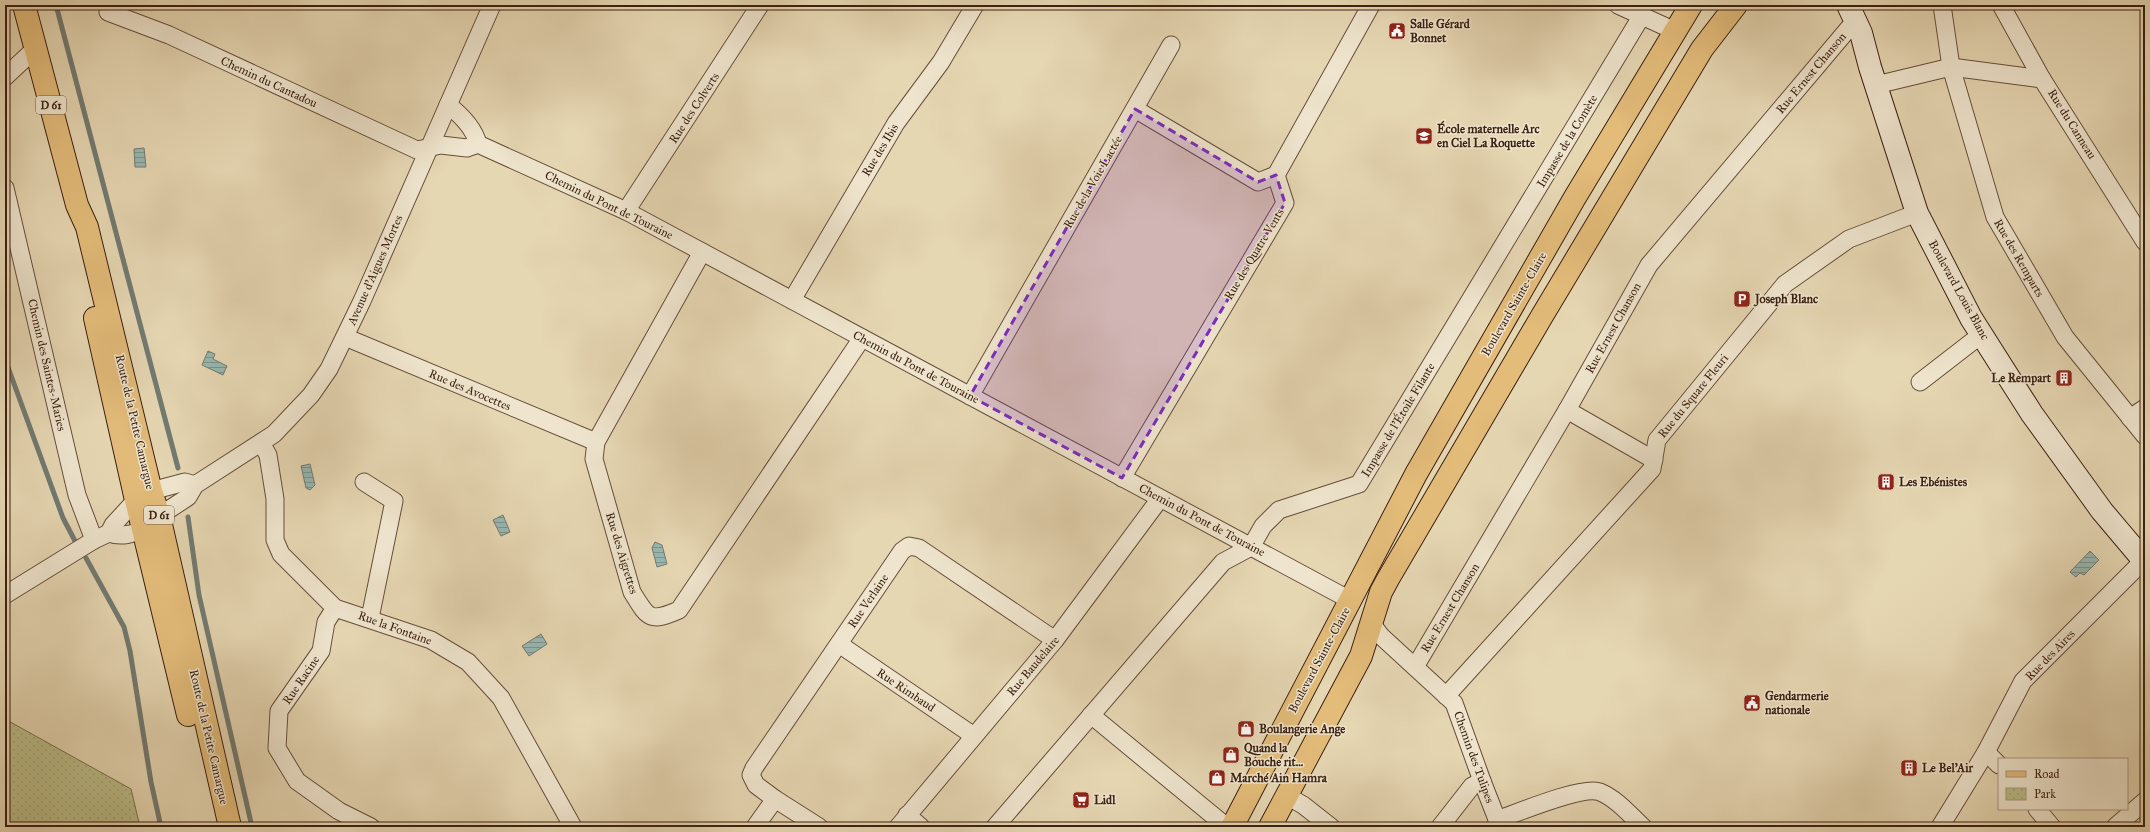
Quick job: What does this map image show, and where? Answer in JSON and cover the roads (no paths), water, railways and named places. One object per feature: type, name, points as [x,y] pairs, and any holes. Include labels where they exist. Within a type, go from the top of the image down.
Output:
[{"type":"main road","name":"Route de la Petite Camargue","points":[[24,5],[77,205],[76,231],[230,827]]},
{"type":"main road","name":"Boulevard Sainte-Claire","points":[[1232,827],[1416,474],[1574,199],[1692,5]]},
{"type":"main road","points":[[1270,827],[1361,656],[1381,592],[1538,322],[1702,49],[1736,5]]},
{"type":"main road","name":"Boulevard Louis Blanc","points":[[1848,5],[1858,25],[1917,213],[1971,318],[2032,414],[2102,511],[2144,561]]},
{"type":"main road","points":[[1675,31],[1702,49]]},
{"type":"main road","name":"Route de la Petite Camargue","points":[[151,522],[216,827]]},
{"type":"main road","points":[[1360,580],[1381,592]]},
{"type":"main road","name":"Boulevard Sainte-Claire","points":[[1350,600],[1364,613],[1372,624]]},
{"type":"street","name":"Rue des Colverts","points":[[626,211],[760,5]]},
{"type":"street","name":"Rue des Ibis","points":[[792,300],[896,123],[941,62],[975,5]]},
{"type":"street","points":[[1135,109],[1258,182],[1276,175],[1371,5]]},
{"type":"street","points":[[1618,5],[1641,17],[1675,31]]},
{"type":"street","name":"Rue des Remparts","points":[[1942,5],[1951,67],[1995,217],[2065,337],[2145,436]]},
{"type":"street","name":"Rue du Canneau","points":[[2001,5],[2042,79],[2143,236]]},
{"type":"street","name":"Avenue d'Aigues Mortes","points":[[101,537],[117,536],[139,531],[188,497],[194,485],[274,434],[311,395],[329,369],[345,337],[448,105],[489,6]]},
{"type":"street","name":"Chemin du Cantadou","points":[[108,12],[169,35],[417,150],[429,147]]},
{"type":"street","name":"Impasse de la Comète","points":[[1492,264],[1641,17]]},
{"type":"street","name":"Rue Ernest Chanson","points":[[1415,666],[1567,410],[1649,265],[1849,28],[1858,25]]},
{"type":"street","name":"Rue de la Voie Lactée","points":[[970,396],[1171,45]]},
{"type":"street","points":[[5,77],[36,48]]},
{"type":"street","points":[[1876,85],[1951,67],[2042,79]]},
{"type":"street","points":[[429,147],[442,146],[467,148],[478,144],[475,133],[457,112],[448,105]]},
{"type":"street","name":"Chemin du Pont de Touraine","points":[[478,144],[626,211],[1350,600]]},
{"type":"street","name":"Rue des Quatre Vents","points":[[1122,478],[1285,203],[1276,175]]},
{"type":"street","name":"Chemin des Saintes-Maries","points":[[5,188],[77,495],[101,537]]},
{"type":"street","name":"Rue du Square Fleuri","points":[[1446,696],[1652,469],[1657,440],[1785,284],[1849,239],[1917,213]]},
{"type":"street","name":"Rue des Aigrettes","points":[[702,252],[596,442],[594,459],[632,592],[643,611],[651,616],[660,618],[679,610],[862,338]]},
{"type":"street","name":"Impasse de l'Étoile Filante","points":[[1251,547],[1263,526],[1279,510],[1359,484],[1492,264]]},
{"type":"street","points":[[1920,382],[1982,334]]},
{"type":"street","name":"Rue des Avocettes","points":[[345,337],[596,442]]},
{"type":"street","points":[[2130,418],[2145,408]]},
{"type":"street","points":[[1567,410],[1654,460]]},
{"type":"street","name":"Rue la Fontaine","points":[[261,443],[268,455],[275,499],[275,540],[281,554],[335,608],[370,618],[431,640],[468,662],[501,698],[573,827]]},
{"type":"street","points":[[5,595],[101,537],[144,495],[185,482],[194,485]]},
{"type":"street","points":[[364,482],[394,501],[370,618]]},
{"type":"street","name":"Rue Baudelaire","points":[[903,821],[1055,640],[1159,498]]},
{"type":"street","name":"Rue Verlaine","points":[[775,799],[756,785],[751,775],[754,768],[902,550],[909,546],[920,548],[1055,640]]},
{"type":"street","points":[[995,827],[1223,562],[1251,547]]},
{"type":"street","name":"Rue des Aires","points":[[1940,827],[1986,752],[2023,681],[2144,561]]},
{"type":"street","name":"Rue Racine","points":[[335,608],[326,622],[320,651],[279,711],[277,748],[297,781],[339,811],[371,827]]},
{"type":"street","name":"Chemin des Tulipes","points":[[1372,624],[1381,636],[1454,703],[1498,823]]},
{"type":"street","name":"Rue Rimbaud","points":[[839,644],[974,736]]},
{"type":"street","points":[[1091,716],[1227,827]]},
{"type":"street","points":[[1986,752],[1998,764]]},
{"type":"street","points":[[1440,827],[1472,786],[1482,782]]},
{"type":"street","points":[[1498,823],[1584,790],[1600,792],[1619,804],[1643,827]]},
{"type":"street","points":[[1287,796],[1303,805],[1331,827]]},
{"type":"street","points":[[755,827],[775,799],[819,827]]},
{"type":"street","points":[[2115,827],[2145,801]]},
{"type":"street","points":[[2038,810],[2052,827]]},
{"type":"street","points":[[903,821],[922,827]]},
{"type":"water","points":[[144,148],[146,167],[135,167],[134,149]]},
{"type":"water","points":[[208,351],[215,354],[213,359],[227,366],[223,375],[202,365]]},
{"type":"water","points":[[310,464],[315,485],[310,490],[306,488],[301,466]]},
{"type":"water","points":[[503,515],[510,532],[501,536],[493,520]]},
{"type":"water","points":[[655,542],[662,545],[667,564],[657,567],[652,548]]},
{"type":"water","points":[[2090,551],[2099,560],[2084,575],[2080,573],[2076,577],[2070,572]]},
{"type":"water","points":[[541,634],[547,644],[529,656],[522,646]]},
{"type":"waterway","points":[[56,5],[178,468]]},
{"type":"waterway","points":[[5,359],[63,518],[75,541]]},
{"type":"waterway","points":[[188,517],[199,595],[252,827]]},
{"type":"waterway","points":[[86,558],[124,627],[130,651],[151,782],[161,827]]},
{"type":"place","name":"Salle Gérard Bonnet","points":[[1397,31]]},
{"type":"place","name":"École maternelle Arc en Ciel La Roquette","points":[[1424,136]]},
{"type":"place","name":"Joseph Blanc","points":[[1742,299]]},
{"type":"place","name":"Le Rempart","points":[[2064,378]]},
{"type":"place","name":"Les Ebénistes","points":[[1886,482]]},
{"type":"place","name":"Gendarmerie nationale","points":[[1752,703]]},
{"type":"place","name":"Boulangerie Ange","points":[[1246,729]]},
{"type":"place","name":"Quand la Bouche rit...","points":[[1231,755]]},
{"type":"place","name":"Le Bel'Air","points":[[1909,768]]},
{"type":"place","name":"Marché Ain Hamra","points":[[1217,778]]},
{"type":"place","name":"Lidl","points":[[1081,800]]}]
